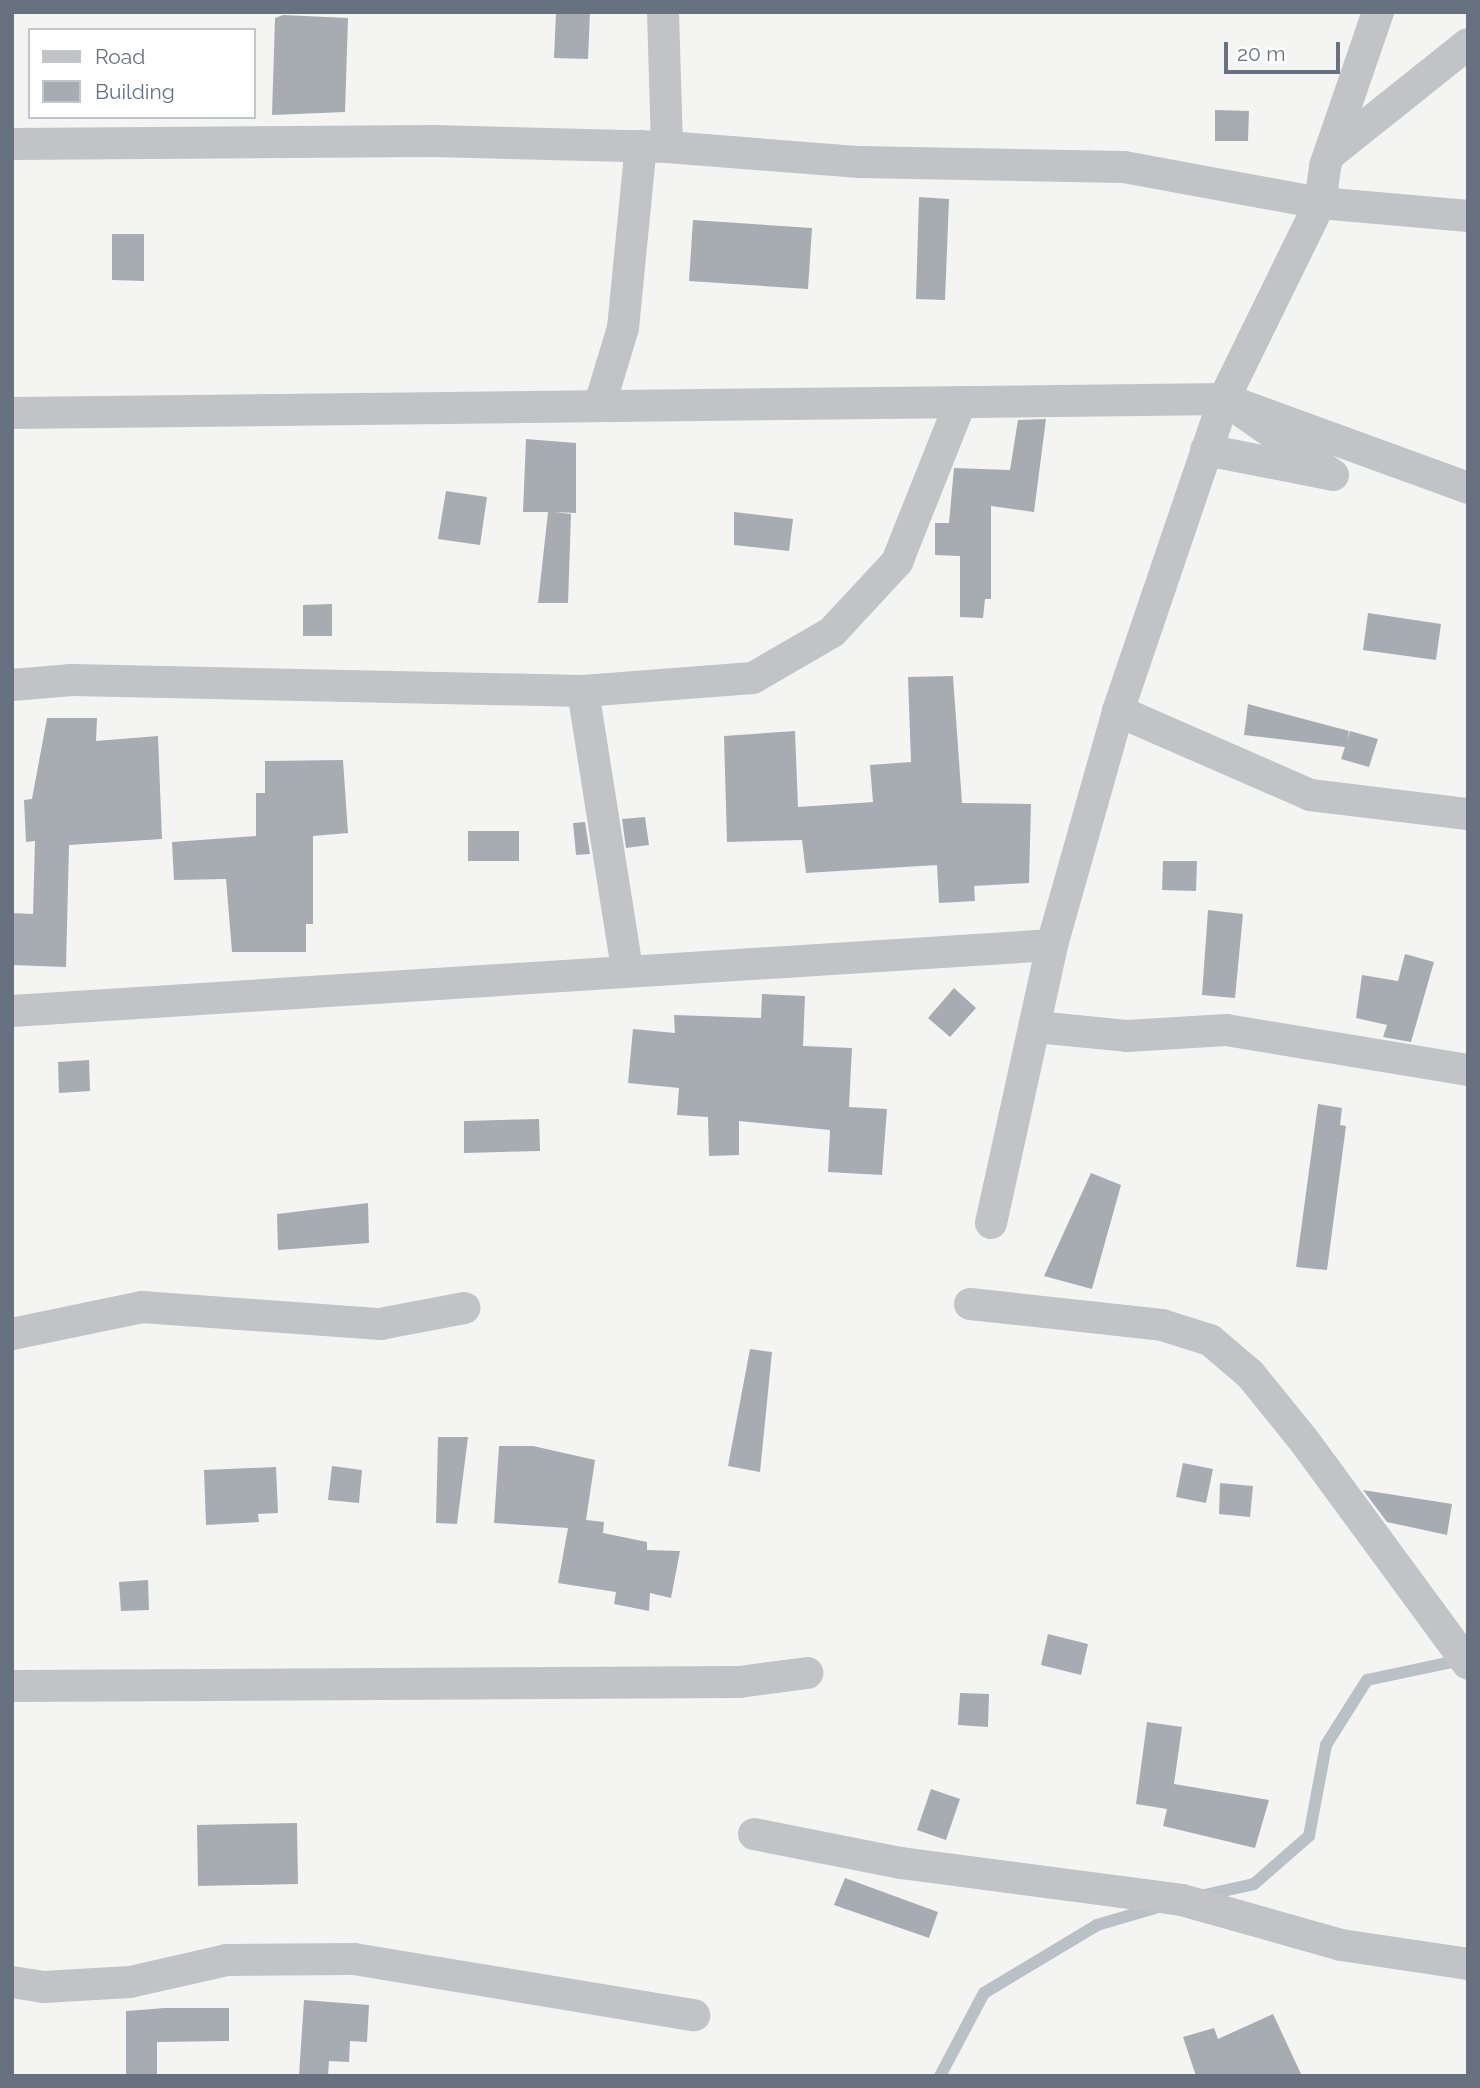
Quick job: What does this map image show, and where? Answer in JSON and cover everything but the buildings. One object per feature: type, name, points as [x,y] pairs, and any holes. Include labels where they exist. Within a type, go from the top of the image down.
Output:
[{"type":"street","points":[[600,404],[623,328],[654,146],[663,12]]},
{"type":"street","points":[[991,1223],[1052,945],[1118,710],[1224,399],[1320,203],[1329,154],[1378,12]]},
{"type":"street","points":[[1329,154],[1468,44]]},
{"type":"street","points":[[12,144],[654,146],[859,162],[1124,167],[1320,203],[1468,216]]},
{"type":"street","points":[[1206,450],[1333,475],[1224,399]]},
{"type":"street","points":[[12,413],[600,404],[960,404],[1224,399],[1468,488]]},
{"type":"street","points":[[12,685],[72,680],[583,691],[753,678],[832,632],[897,562],[960,404]]},
{"type":"street","points":[[583,691],[627,970]]},
{"type":"street","points":[[1118,710],[1310,794],[1468,814]]},
{"type":"street","points":[[12,1011],[1052,945]]},
{"type":"street","points":[[1036,1027],[1127,1035],[1226,1030],[1468,1070]]},
{"type":"street","points":[[970,1304],[1162,1325],[1210,1340],[1250,1374],[1305,1443],[1468,1664]]},
{"type":"street","points":[[12,1334],[142,1307],[380,1324],[464,1308]]},
{"type":"street","points":[[12,1686],[739,1682],[807,1673]]},
{"type":"street","points":[[754,1834],[901,1863],[1182,1900],[1341,1945],[1468,1964]]},
{"type":"street","points":[[12,1982],[44,1987],[130,1982],[227,1960],[354,1959],[694,2015]]},
{"type":"waterway","points":[[1200,1896],[1254,1884],[1309,1836],[1326,1745],[1367,1680],[1461,1660]]},
{"type":"waterway","points":[[940,2076],[984,1993],[1097,1925],[1158,1907]]}]
